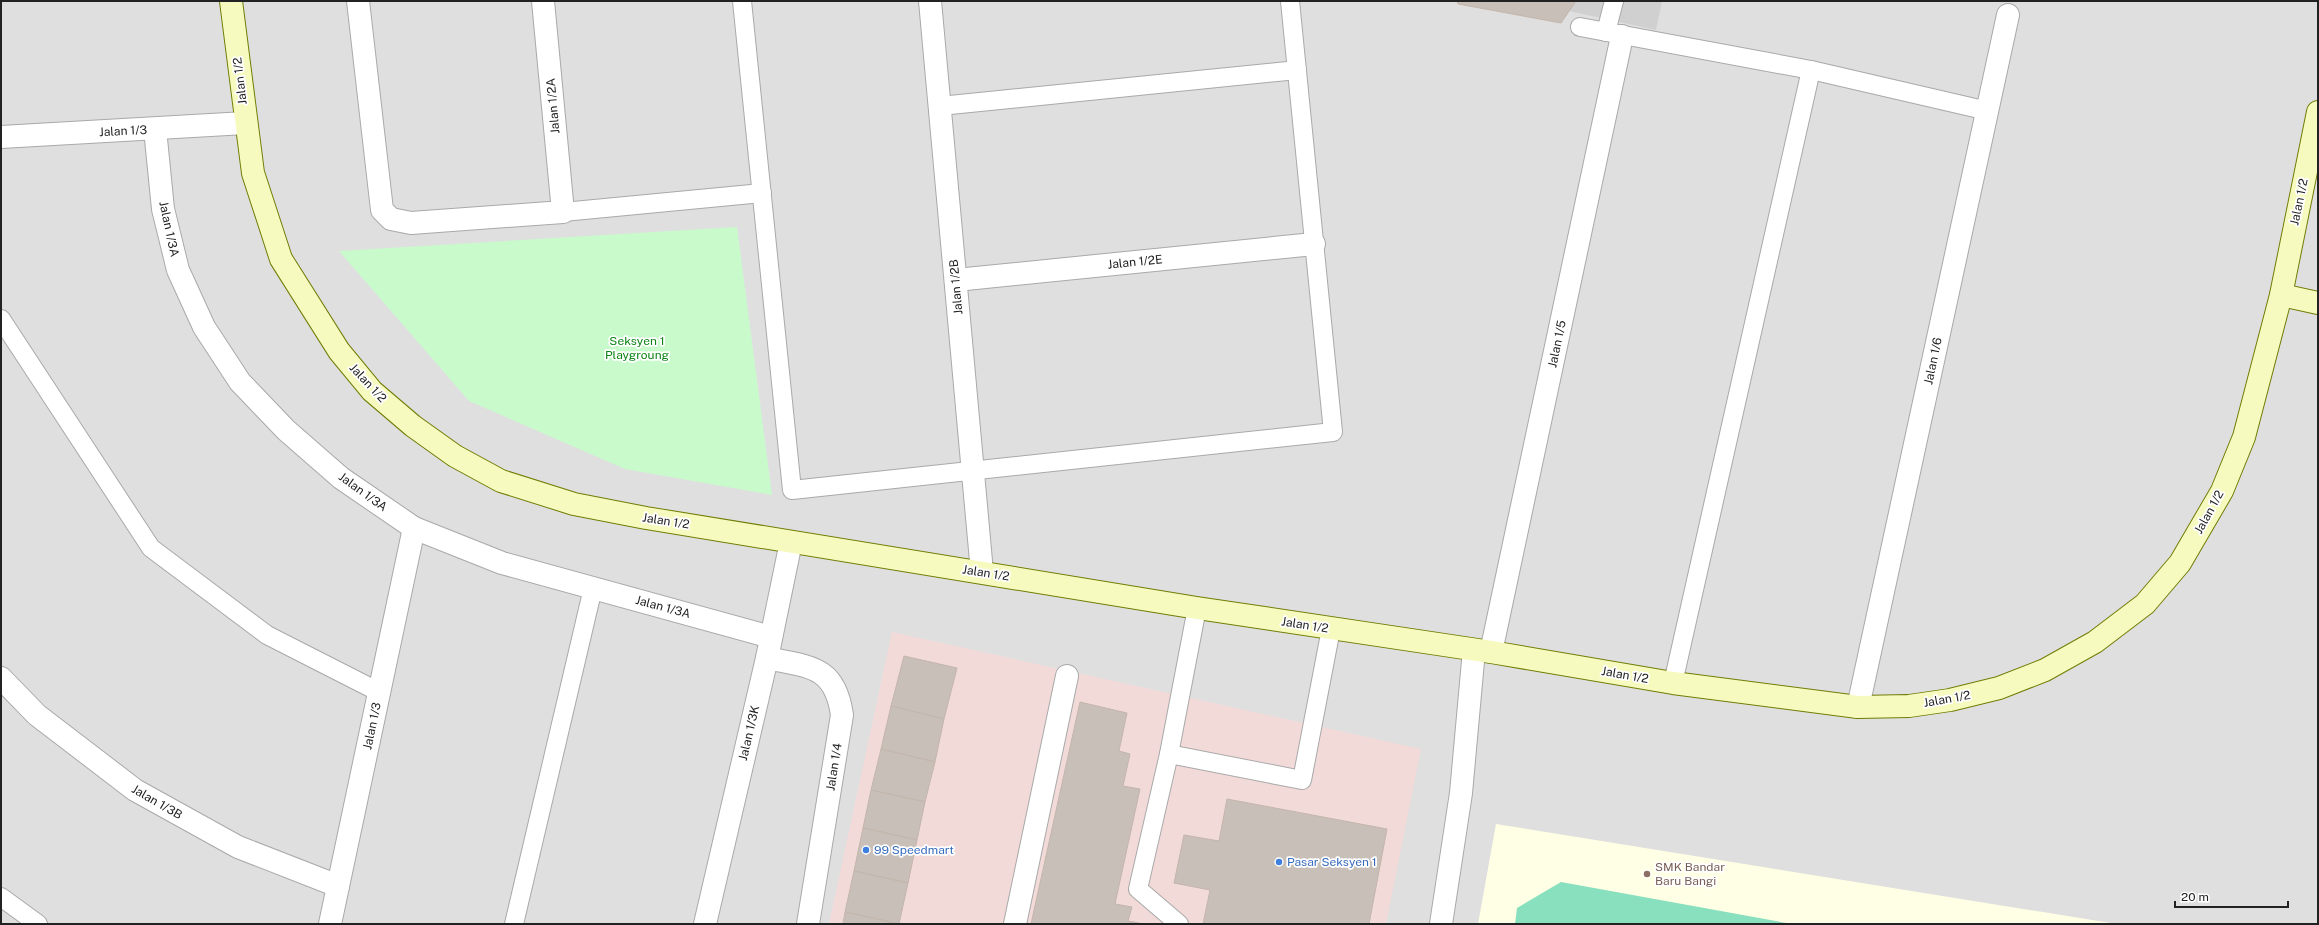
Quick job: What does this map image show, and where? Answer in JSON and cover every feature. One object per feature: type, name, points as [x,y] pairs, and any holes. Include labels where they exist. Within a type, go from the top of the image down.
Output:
[{"type":"street","name":"Jalan 1/2","points":[[231,1],[245,123],[253,173],[281,259],[339,352],[372,391],[412,426],[455,456],[501,481],[574,504],[646,518],[1197,608],[1483,651],[1673,683],[1858,707],[1916,705],[1950,700],[1999,688],[2045,670],[2095,642],[2145,604],[2180,563],[2222,491],[2244,437],[2280,294],[2318,112]]},
{"type":"street","points":[[358,1],[382,210],[391,219],[411,223],[563,212]]},
{"type":"street","name":"Jalan 1/2A","points":[[543,1],[563,212]]},
{"type":"street","name":"Jalan 1/2B","points":[[930,1],[982,572]]},
{"type":"street","name":"Jalan 1/6","points":[[1858,707],[2008,15]]},
{"type":"street","name":"Jalan 1/5","points":[[1441,924],[1483,651],[1614,34]]},
{"type":"street","name":"Jalan 1/3","points":[[1,137],[245,123]]},
{"type":"street","name":"Jalan 1/3A","points":[[155,129],[163,209],[178,270],[204,327],[240,382],[286,430],[341,478],[414,528],[502,563],[771,637]]},
{"type":"street","name":"Jalan 1/2E","points":[[956,280],[1314,244]]},
{"type":"street","points":[[2280,294],[2318,303]]},
{"type":"street","name":"Jalan 1/3","points":[[330,924],[414,528]]},
{"type":"street","name":"Jalan 1/3K","points":[[705,924],[767,658],[791,542]]},
{"type":"street","name":"Jalan 1/4","points":[[767,658],[809,667],[822,674],[834,684],[840,700],[842,715],[808,924]]},
{"type":"street","points":[[1015,924],[1067,676]]},
{"type":"street","name":"Jalan 1/3B","points":[[1,678],[37,715],[135,790],[238,847],[338,886]]},
{"type":"lane","points":[[742,1],[792,490],[1333,432],[1290,1]]},
{"type":"lane","points":[[1614,1],[1614,34]]},
{"type":"lane","points":[[1580,27],[1810,70],[1988,111]]},
{"type":"lane","points":[[940,106],[1297,70]]},
{"type":"lane","points":[[1673,683],[1810,70]]},
{"type":"lane","points":[[563,212],[762,193]]},
{"type":"lane","points":[[1,319],[150,548],[267,635],[379,692]]},
{"type":"lane","points":[[514,924],[593,588]]},
{"type":"lane","points":[[1179,924],[1138,889],[1169,754],[1197,608]]},
{"type":"lane","points":[[1169,754],[1302,780],[1331,629]]},
{"type":"lane","points":[[1,897],[38,924]]},
{"type":"shaded area","points":[[1,1],[2318,1],[2318,924],[1,924]]},
{"type":"shaded area","points":[[1457,1],[1662,1],[1656,30],[1569,11],[1561,23],[1458,4]]},
{"type":"shaded area","points":[[892,632],[1421,749],[1386,924],[829,924]]},
{"type":"shaded area","name":"SMK Bandar Baru Bangi","points":[[1496,824],[2117,924],[1478,924]]},
{"type":"green space","name":"Seksyen 1 Playgroung","points":[[737,227],[772,495],[625,469],[469,401],[339,251]]},
{"type":"green space","points":[[1561,882],[1792,924],[1515,924],[1517,908]]},
{"type":"building","points":[[1457,1],[1576,1],[1561,23],[1458,4]]},
{"type":"building","points":[[904,656],[957,668],[944,719],[891,706]]},
{"type":"building","points":[[1080,702],[1127,713],[1119,751],[1130,754],[1123,786],[1140,789],[1115,904],[1132,907],[1128,921],[1144,924],[1031,924]]},
{"type":"building","points":[[891,706],[944,719],[935,762],[881,749]]},
{"type":"building","points":[[881,749],[935,762],[925,802],[871,790]]},
{"type":"building","points":[[871,790],[925,802],[917,840],[863,828]]},
{"type":"building","name":"Pasar Seksyen 1","points":[[1227,799],[1387,829],[1369,924],[1203,924],[1210,890],[1174,883],[1184,835],[1219,841]]},
{"type":"building","points":[[863,828],[917,840],[908,883],[854,871]]},
{"type":"building","points":[[854,871],[908,883],[899,924],[845,912]]},
{"type":"building","points":[[845,912],[899,924],[843,924]]},
{"type":"place","name":"99 Speedmart","points":[[866,850]]},
{"type":"place","name":"Pasar Seksyen 1","points":[[1279,862]]},
{"type":"place","name":"SMK Bandar Baru Bangi","points":[[1647,874]]}]
